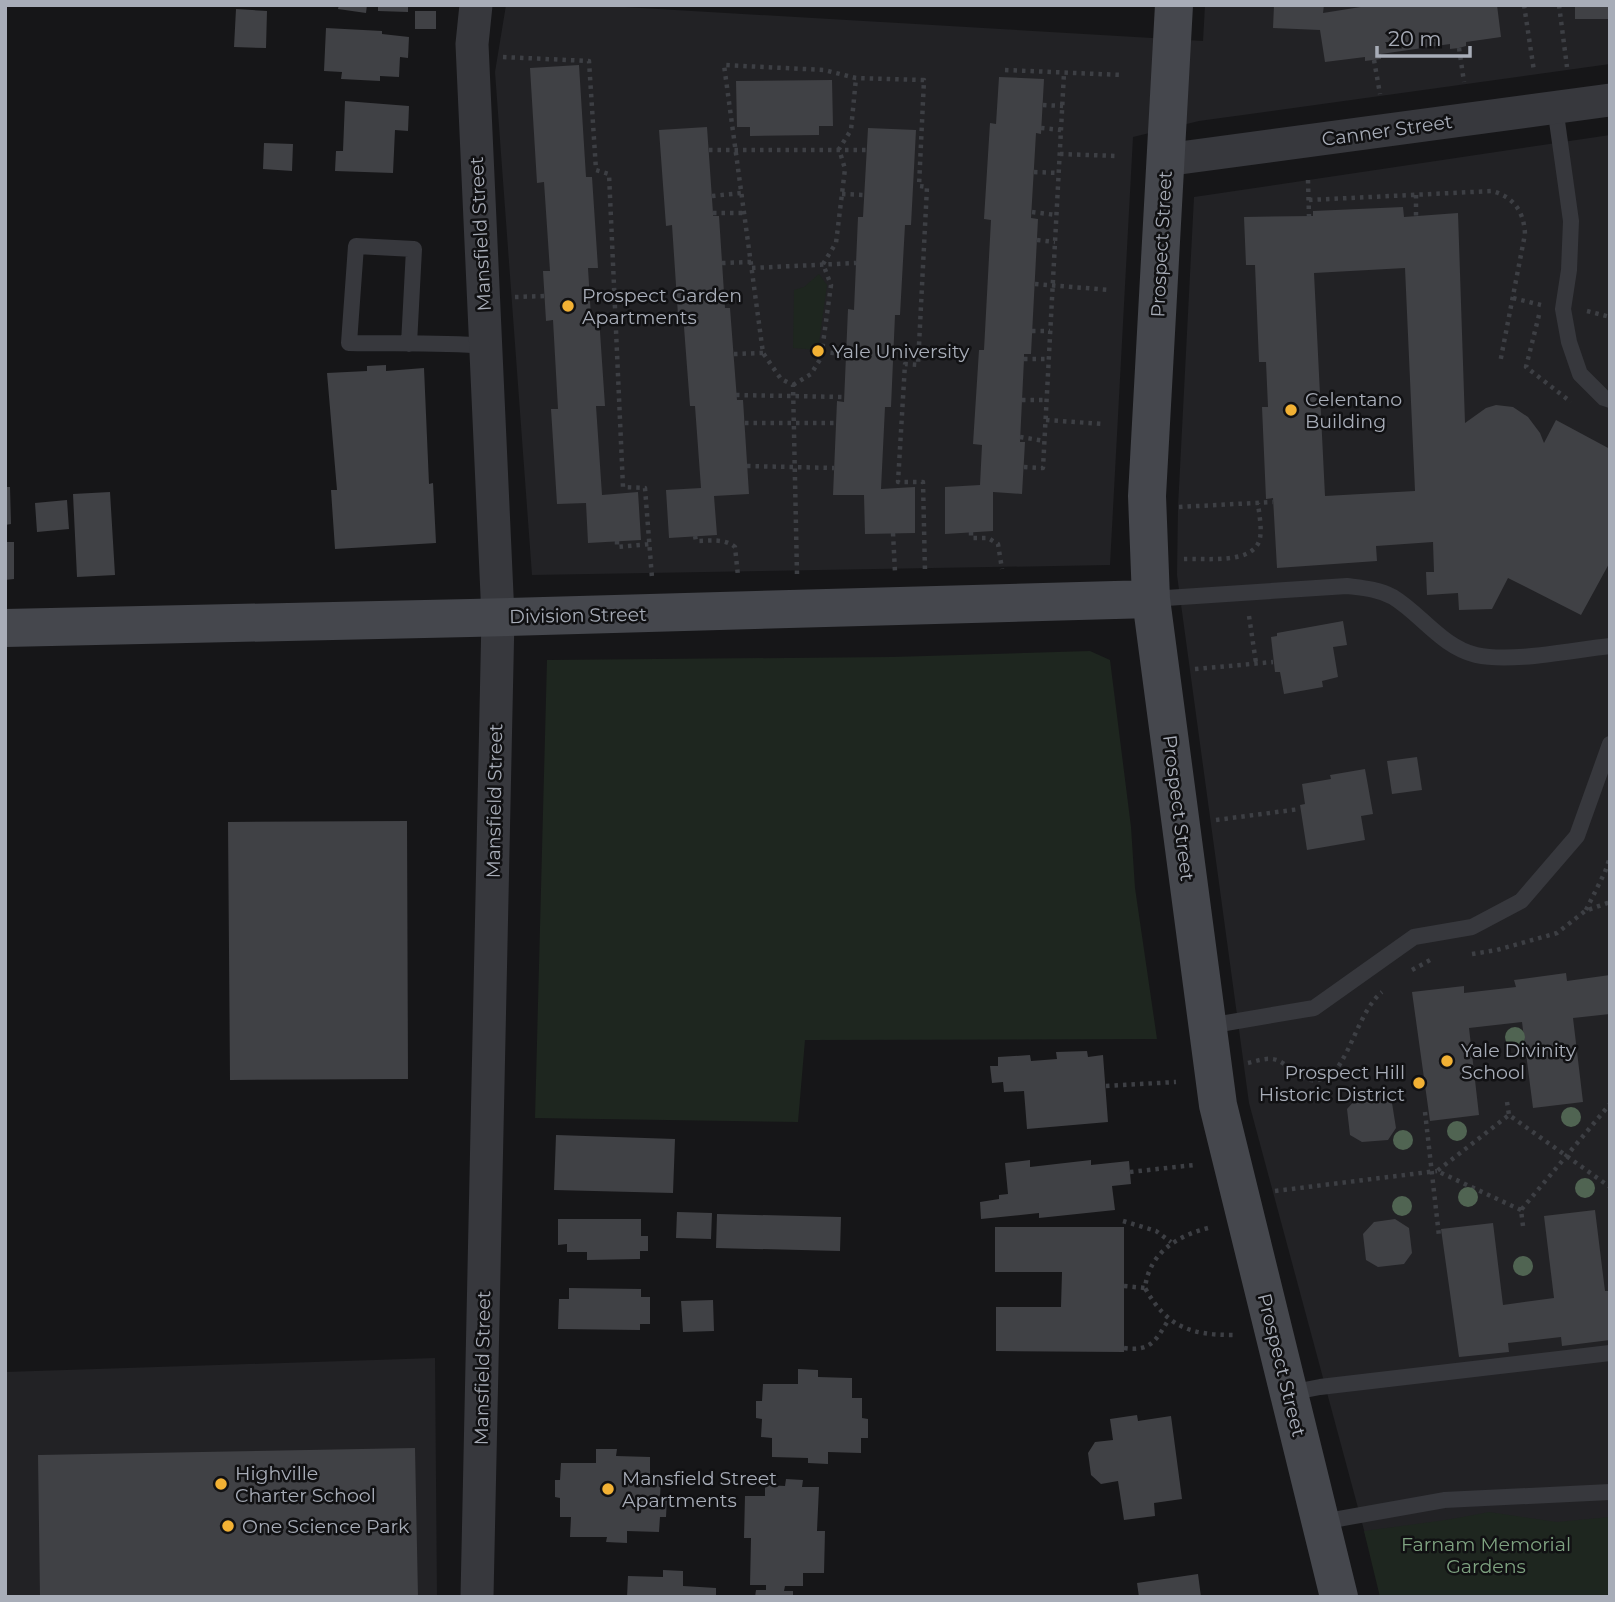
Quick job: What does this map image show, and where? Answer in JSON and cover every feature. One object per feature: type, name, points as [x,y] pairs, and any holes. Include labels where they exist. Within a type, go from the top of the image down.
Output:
[{"type":"main road","name":"Prospect Street","points":[[1174,5],[1147,496],[1151,599],[1218,1105],[1339,1597]]},
{"type":"main road","name":"Division Street","points":[[5,628],[1151,599]]},
{"type":"street","name":"Mansfield Street","points":[[476,5],[472,44],[498,617],[477,1597]]},
{"type":"street","name":"Canner Street","points":[[1165,160],[1610,100]]},
{"type":"lane","points":[[1555,107],[1571,221],[1569,270],[1563,309],[1569,342],[1580,374],[1604,398],[1610,400]]},
{"type":"lane","points":[[409,344],[414,249],[356,246],[349,343],[409,344],[454,343],[485,346]]},
{"type":"lane","points":[[1151,599],[1346,586],[1376,589],[1394,598],[1448,642],[1475,654],[1515,656],[1610,646]]},
{"type":"lane","points":[[1208,1026],[1314,1008],[1414,937],[1472,927],[1521,901],[1577,836],[1610,744]]},
{"type":"lane","points":[[1289,1394],[1320,1387],[1610,1353]]},
{"type":"lane","points":[[1321,1522],[1444,1500],[1610,1492]]},
{"type":"path","points":[[1524,5],[1534,71]]},
{"type":"path","points":[[1559,5],[1567,67]]},
{"type":"path","points":[[1459,48],[1464,82]]},
{"type":"path","points":[[503,57],[589,61],[596,170],[609,174],[623,487],[645,488],[652,578]]},
{"type":"path","points":[[1374,60],[1380,94]]},
{"type":"path","points":[[793,385],[781,379],[763,353],[724,65],[824,70],[856,78],[924,80],[919,186],[927,187],[918,365],[905,364],[898,482],[923,482],[925,572]]},
{"type":"path","points":[[1005,70],[1122,75]]},
{"type":"path","points":[[1024,467],[1043,468],[1064,73]]},
{"type":"path","points":[[823,264],[836,243],[845,169],[839,150],[850,130],[856,78]]},
{"type":"path","points":[[1042,105],[1063,106]]},
{"type":"path","points":[[1041,128],[1061,130]]},
{"type":"path","points":[[709,150],[867,150]]},
{"type":"path","points":[[1060,154],[1117,156]]},
{"type":"path","points":[[1034,172],[1059,173]]},
{"type":"path","points":[[1308,180],[1309,216]]},
{"type":"path","points":[[1309,200],[1492,191],[1507,197],[1522,215],[1525,234],[1500,363]]},
{"type":"path","points":[[712,196],[741,193]]},
{"type":"path","points":[[842,194],[865,195]]},
{"type":"path","points":[[1416,195],[1416,216]]},
{"type":"path","points":[[1032,212],[1056,215]]},
{"type":"path","points":[[713,213],[744,213]]},
{"type":"path","points":[[1037,240],[1055,242]]},
{"type":"path","points":[[722,263],[856,263]]},
{"type":"path","points":[[793,385],[811,374],[818,366],[822,352],[831,285],[823,264]]},
{"type":"path","points":[[1035,284],[1110,290]]},
{"type":"path","points":[[514,297],[545,296]]},
{"type":"path","points":[[1513,298],[1541,305]]},
{"type":"path","points":[[1581,309],[1610,317]]},
{"type":"path","points":[[1032,331],[1051,331]]},
{"type":"path","points":[[822,352],[846,354]]},
{"type":"path","points":[[734,354],[763,353]]},
{"type":"path","points":[[1024,359],[1049,359]]},
{"type":"path","points":[[793,385],[797,574]]},
{"type":"path","points":[[736,395],[844,397]]},
{"type":"path","points":[[1022,400],[1047,400]]},
{"type":"path","points":[[1046,420],[1103,424]]},
{"type":"path","points":[[745,423],[836,423]]},
{"type":"path","points":[[1020,437],[1045,440]]},
{"type":"path","points":[[747,466],[834,468]]},
{"type":"path","points":[[1178,507],[1273,502]]},
{"type":"path","points":[[1177,559],[1241,557],[1253,551],[1260,539],[1258,503]]},
{"type":"path","points":[[971,532],[971,538],[988,538],[998,544],[1003,570]]},
{"type":"path","points":[[892,533],[895,572]]},
{"type":"path","points":[[695,536],[696,541],[729,542],[734,547],[738,576]]},
{"type":"path","points":[[617,541],[617,547],[650,544]]},
{"type":"path","points":[[1241,557],[1242,566]]},
{"type":"path","points":[[1248,607],[1256,663]]},
{"type":"path","points":[[1191,670],[1273,662]]},
{"type":"path","points":[[1211,820],[1300,809]]},
{"type":"path","points":[[1585,911],[1610,857]]},
{"type":"path","points":[[1459,955],[1497,950],[1557,933],[1585,911],[1610,902]]},
{"type":"path","points":[[1404,974],[1434,959]]},
{"type":"path","points":[[1244,1065],[1264,1059],[1278,1060],[1295,1074],[1314,1081],[1328,1077],[1341,1065],[1359,1024],[1376,997],[1385,990]]},
{"type":"path","points":[[1106,1086],[1177,1082]]},
{"type":"path","points":[[1507,1102],[1509,1115],[1610,1186]]},
{"type":"path","points":[[1523,1226],[1521,1210],[1610,1104]]},
{"type":"path","points":[[1425,1112],[1434,1172],[1439,1236]]},
{"type":"path","points":[[1434,1172],[1509,1115]]},
{"type":"path","points":[[1130,1172],[1194,1166]]},
{"type":"path","points":[[1271,1191],[1434,1172],[1521,1210]]},
{"type":"path","points":[[1123,1221],[1156,1231],[1171,1242]]},
{"type":"path","points":[[1208,1228],[1171,1242],[1157,1258],[1147,1276],[1146,1288],[1153,1302],[1169,1319],[1194,1332],[1233,1335]]},
{"type":"path","points":[[1124,1286],[1146,1288]]},
{"type":"path","points":[[1124,1348],[1135,1349],[1157,1340],[1169,1319]]},
{"type":"shaded area","name":"Yale University","points":[[506,5],[591,5],[1203,41],[1205,5],[1610,5],[1610,64],[1199,121],[1133,137],[1110,565],[532,575],[495,72]]},
{"type":"shaded area","points":[[1610,135],[1610,1597],[1382,1597],[1249,1103],[1177,575],[1194,197]]},
{"type":"shaded area","name":"Highville Charter School","points":[[435,1358],[437,1597],[5,1597],[5,1372]]},
{"type":"green space","points":[[819,274],[827,285],[818,350],[793,348],[794,290],[804,287]]},
{"type":"green space","points":[[1090,651],[1110,660],[1131,827],[1135,888],[1157,1039],[805,1040],[798,1122],[535,1118],[547,660],[892,657]]},
{"type":"green space","name":"Farnam Memorial Gardens","points":[[1489,1512],[1557,1522],[1610,1517],[1610,1597],[1380,1597],[1364,1531]]},
{"type":"building","points":[[339,5],[367,5],[366,13],[338,9]]},
{"type":"building","points":[[378,5],[408,5],[408,12],[378,11]]},
{"type":"building","points":[[1274,5],[1324,5],[1323,13],[1373,5],[1497,5],[1501,37],[1466,42],[1466,46],[1459,48],[1450,49],[1450,44],[1381,54],[1381,59],[1365,61],[1365,57],[1325,62],[1320,30],[1273,28]]},
{"type":"building","points":[[1575,5],[1610,5],[1610,19],[1575,19]]},
{"type":"building","points":[[236,9],[267,11],[266,48],[234,47]]},
{"type":"building","points":[[415,11],[436,11],[436,29],[415,29]]},
{"type":"building","points":[[326,28],[382,31],[382,34],[409,37],[408,58],[400,57],[399,77],[380,76],[380,81],[341,79],[342,72],[324,71]]},
{"type":"building","name":"Prospect Garden Apartments","points":[[579,65],[586,177],[592,177],[598,268],[588,268],[591,317],[599,317],[605,406],[596,406],[602,495],[638,492],[641,540],[588,543],[586,503],[557,504],[551,409],[558,409],[553,320],[546,321],[543,271],[550,271],[544,182],[537,183],[530,68]]},
{"type":"building","points":[[999,77],[1044,79],[1041,134],[1036,133],[1031,218],[1038,219],[1031,354],[1024,354],[1020,442],[1025,442],[1022,494],[993,492],[993,531],[945,534],[945,487],[980,485],[982,445],[973,444],[979,350],[984,350],[991,220],[984,219],[990,123],[996,124]]},
{"type":"building","points":[[832,80],[833,126],[819,126],[819,135],[750,136],[750,127],[737,127],[736,81]]},
{"type":"building","points":[[345,101],[409,106],[408,131],[395,130],[393,173],[335,171],[336,151],[343,151]]},
{"type":"building","name":"Prospect Garden Apartments","points":[[707,127],[713,216],[719,216],[725,308],[730,308],[737,400],[743,400],[749,494],[714,496],[717,535],[669,538],[666,490],[701,488],[695,406],[690,406],[683,314],[678,315],[672,225],[666,226],[659,130]]},
{"type":"building","points":[[868,128],[916,130],[911,225],[905,225],[900,315],[895,315],[891,407],[885,407],[881,489],[915,487],[915,533],[865,534],[864,495],[833,495],[837,401],[844,402],[848,309],[854,310],[858,217],[863,217]]},
{"type":"building","points":[[264,143],[293,144],[292,171],[263,169]]},
{"type":"building","name":"Celentano Building","points":[[1403,207],[1404,217],[1458,213],[1465,423],[1486,408],[1496,405],[1513,407],[1528,417],[1544,443],[1556,420],[1610,449],[1610,562],[1581,615],[1508,578],[1492,609],[1459,610],[1458,593],[1427,595],[1426,572],[1434,572],[1433,542],[1376,546],[1377,561],[1277,568],[1273,498],[1266,499],[1262,407],[1268,407],[1266,362],[1259,362],[1255,265],[1246,265],[1244,217],[1313,216],[1313,211]],"holes":[[[1405,268],[1415,491],[1325,496],[1314,273]]]},
{"type":"building","points":[[386,365],[386,371],[424,368],[429,484],[433,483],[436,543],[335,549],[331,490],[337,490],[327,373],[367,371],[367,366]]},
{"type":"building","points":[[5,487],[10,487],[11,524],[5,525]]},
{"type":"building","points":[[110,492],[115,575],[77,577],[73,494]]},
{"type":"building","points":[[67,500],[69,529],[37,532],[35,503]]},
{"type":"building","points":[[5,542],[14,542],[14,579],[5,580]]},
{"type":"building","points":[[1343,621],[1347,645],[1333,647],[1338,677],[1322,681],[1323,687],[1284,694],[1280,672],[1275,672],[1271,637],[1277,636],[1277,633]]},
{"type":"building","points":[[1417,757],[1422,790],[1392,794],[1387,761]]},
{"type":"building","points":[[1365,769],[1373,814],[1361,816],[1365,840],[1307,850],[1300,805],[1305,804],[1302,784],[1331,779],[1330,775]]},
{"type":"building","points":[[407,821],[408,1079],[230,1080],[228,822]]},
{"type":"building","name":"Yale Divinity School","points":[[1566,973],[1567,981],[1610,975],[1610,1014],[1573,1018],[1583,1102],[1533,1108],[1522,1022],[1469,1028],[1479,1115],[1430,1121],[1412,992],[1464,986],[1464,993],[1516,987],[1514,980]]},
{"type":"building","points":[[1087,1051],[1088,1057],[1103,1055],[1108,1122],[1027,1129],[1024,1091],[1004,1092],[1003,1082],[992,1083],[990,1066],[998,1066],[998,1057],[1030,1055],[1031,1061],[1057,1059],[1056,1052]]},
{"type":"building","points":[[1378,1094],[1392,1103],[1396,1128],[1388,1140],[1362,1142],[1350,1135],[1347,1109],[1357,1098]]},
{"type":"building","points":[[556,1135],[675,1139],[673,1193],[554,1190]]},
{"type":"building","points":[[1030,1160],[1030,1167],[1091,1160],[1091,1165],[1129,1161],[1131,1184],[1112,1186],[1115,1210],[1039,1218],[1039,1213],[981,1219],[980,1202],[999,1199],[999,1195],[1008,1194],[1005,1163]]},
{"type":"building","points":[[1595,1210],[1605,1291],[1610,1291],[1610,1340],[1562,1346],[1561,1337],[1508,1343],[1509,1352],[1459,1357],[1441,1229],[1493,1223],[1503,1305],[1554,1298],[1544,1216]]},
{"type":"building","points":[[677,1212],[712,1213],[711,1239],[676,1238]]},
{"type":"building","points":[[717,1214],[841,1217],[840,1251],[716,1248]]},
{"type":"building","points":[[558,1219],[641,1219],[641,1236],[648,1236],[648,1251],[640,1251],[640,1259],[587,1260],[587,1252],[567,1252],[567,1244],[558,1245]]},
{"type":"building","points":[[1395,1219],[1409,1228],[1412,1253],[1404,1264],[1378,1267],[1366,1260],[1363,1234],[1374,1222]]},
{"type":"building","points":[[995,1227],[1124,1227],[1124,1352],[996,1351],[996,1307],[1061,1307],[1062,1272],[995,1272]]},
{"type":"building","points":[[569,1288],[641,1289],[641,1297],[650,1297],[650,1324],[640,1324],[640,1330],[558,1329],[559,1299],[569,1299]]},
{"type":"building","points":[[713,1300],[714,1331],[683,1332],[681,1301]]},
{"type":"building","name":"Mansfield Street Apartments","points":[[798,1369],[818,1370],[818,1377],[852,1378],[852,1398],[862,1398],[862,1418],[868,1419],[868,1438],[861,1438],[861,1453],[828,1452],[828,1464],[808,1463],[808,1458],[772,1457],[772,1438],[761,1437],[762,1419],[756,1418],[756,1401],[762,1401],[763,1384],[798,1384]]},
{"type":"building","points":[[1137,1415],[1138,1421],[1171,1416],[1182,1499],[1154,1503],[1155,1516],[1124,1520],[1118,1481],[1101,1484],[1091,1475],[1088,1453],[1095,1442],[1113,1440],[1110,1419]]},
{"type":"building","name":"One Science Park","points":[[415,1448],[418,1597],[40,1597],[38,1455]]},
{"type":"building","name":"Mansfield Street Apartments","points":[[596,1449],[617,1449],[616,1456],[650,1457],[650,1477],[661,1477],[660,1497],[667,1498],[666,1517],[660,1517],[659,1532],[627,1531],[627,1543],[606,1542],[607,1537],[570,1537],[571,1517],[560,1517],[560,1498],[555,1497],[555,1480],[560,1480],[561,1463],[596,1463]]},
{"type":"building","name":"Mansfield Street Apartments","points":[[786,1479],[803,1480],[802,1487],[819,1487],[817,1531],[825,1531],[824,1573],[803,1573],[803,1586],[785,1586],[784,1591],[793,1591],[793,1597],[755,1597],[756,1590],[766,1590],[766,1585],[750,1585],[751,1538],[744,1538],[745,1496],[765,1496],[765,1485],[785,1486]]},
{"type":"building","points":[[663,1570],[683,1571],[683,1586],[716,1588],[716,1597],[627,1597],[628,1576],[663,1577]]},
{"type":"building","points":[[1198,1574],[1201,1597],[1139,1597],[1137,1583]]},
{"type":"place","name":"Prospect Garden Apartments","points":[[568,306]]},
{"type":"place","name":"Yale University","points":[[818,351]]},
{"type":"place","name":"Celentano Building","points":[[1291,410]]},
{"type":"place","name":"Yale Divinity School","points":[[1447,1061]]},
{"type":"place","name":"Prospect Hill Historic District","points":[[1419,1083]]},
{"type":"place","name":"Highville Charter School","points":[[221,1484]]},
{"type":"place","name":"Mansfield Street Apartments","points":[[608,1489]]},
{"type":"place","name":"One Science Park","points":[[228,1526]]}]
